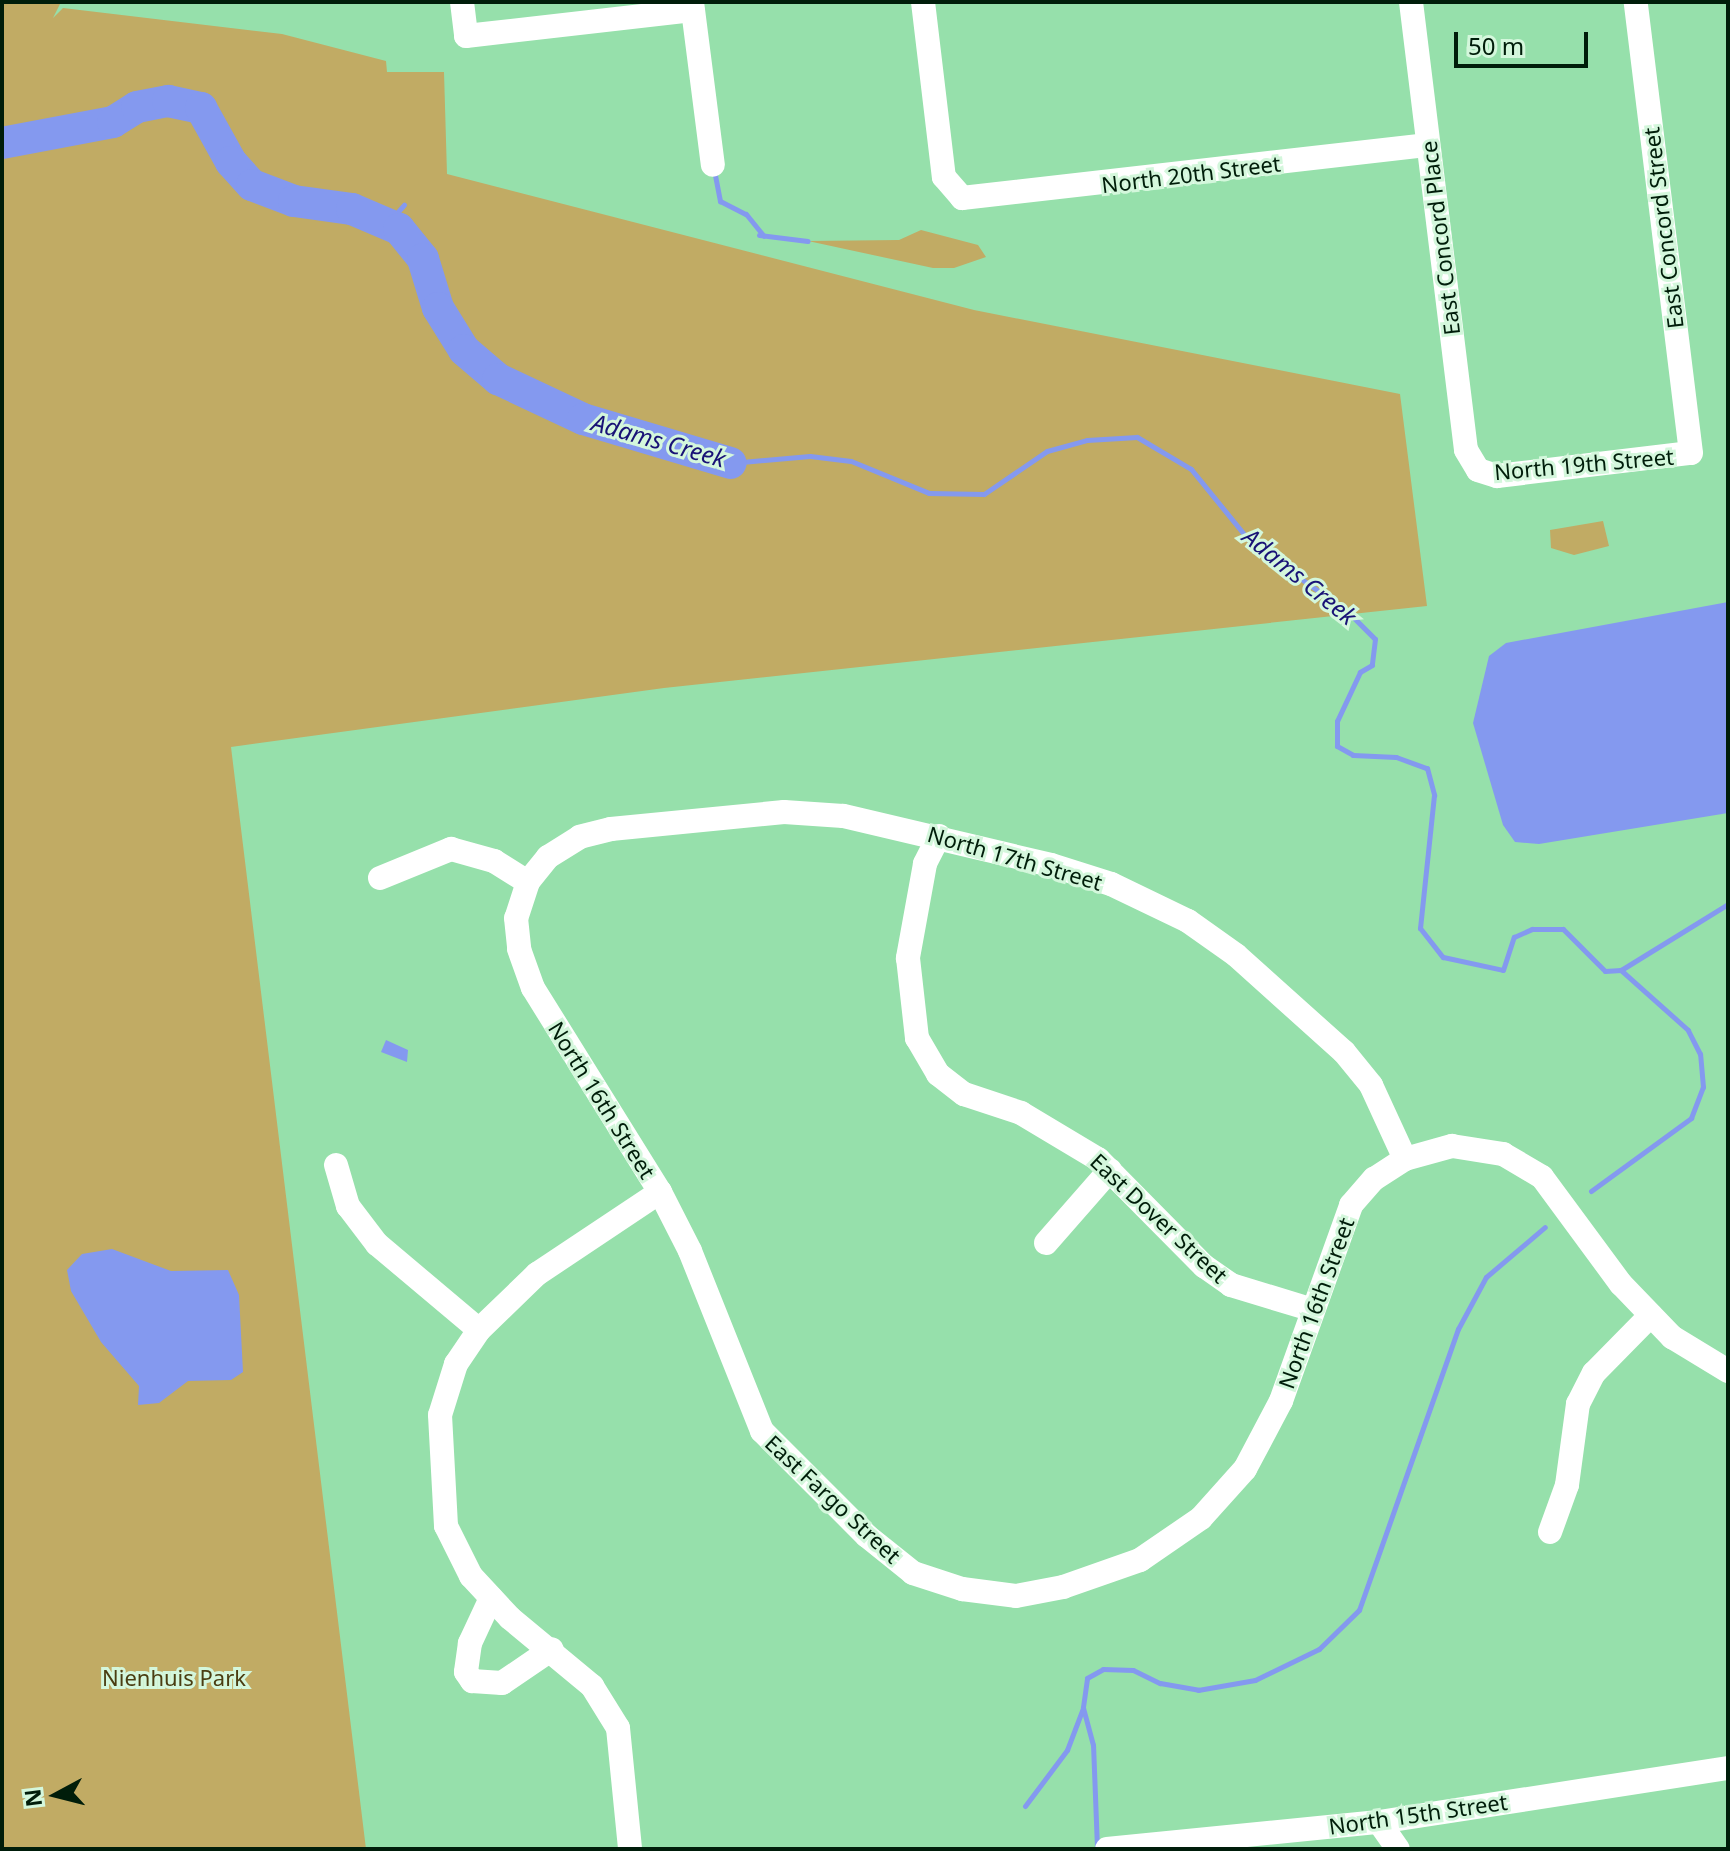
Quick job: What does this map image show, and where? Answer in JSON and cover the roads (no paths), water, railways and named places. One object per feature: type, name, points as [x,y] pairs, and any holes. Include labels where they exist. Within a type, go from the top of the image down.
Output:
[{"type":"street","points":[[462,2],[466,36],[693,6],[713,165]]},
{"type":"street","name":"North 20th Street","points":[[923,2],[944,177],[956,195],[978,200],[1428,145]]},
{"type":"street","name":"East Concord Place","points":[[1411,2],[1466,450],[1478,470]]},
{"type":"street","name":"East Concord Street","points":[[1636,2],[1691,453]]},
{"type":"street","name":"North 19th Street","points":[[1478,470],[1497,476],[1691,453]]},
{"type":"street","name":"North 17th Street","points":[[528,882],[548,857],[569,844],[611,829],[784,812],[843,816],[939,836],[1111,884],[1188,921],[1236,955],[1344,1052],[1371,1085],[1405,1159]]},
{"type":"street","name":"East Dover Street","points":[[939,836],[925,864],[908,958],[917,1038],[938,1074],[964,1094],[1021,1113],[1068,1138],[1110,1170],[1204,1266],[1231,1285],[1310,1309]]},
{"type":"street","points":[[380,878],[451,849],[494,861],[528,882]]},
{"type":"street","name":"North 16th Street","points":[[528,882],[516,918],[519,949],[533,988],[660,1192],[537,1274],[479,1330],[456,1364],[440,1415],[439,1471],[446,1526],[471,1576],[491,1598],[592,1686],[618,1728],[630,1849]]},
{"type":"street","name":"North 16th Street","points":[[1016,1596],[1063,1587],[1140,1560],[1201,1518],[1245,1469],[1281,1401],[1310,1309],[1351,1205],[1374,1179],[1405,1159],[1452,1146],[1503,1154],[1542,1177],[1621,1284],[1672,1337],[1728,1371]]},
{"type":"street","points":[[336,1165],[348,1206],[377,1244],[479,1330]]},
{"type":"street","points":[[1046,1243],[1110,1170]]},
{"type":"street","name":"East Fargo Street","points":[[660,1192],[690,1251],[762,1431],[867,1536],[913,1573],[962,1589],[1016,1596]]},
{"type":"street","points":[[1550,1532],[1567,1485],[1578,1404],[1594,1373],[1651,1315]]},
{"type":"street","points":[[491,1598],[470,1643],[466,1672],[472,1681],[489,1686],[502,1683],[552,1649]]},
{"type":"street","name":"North 15th Street","points":[[1107,1849],[1379,1822],[1728,1768]]},
{"type":"street","points":[[1379,1822],[1398,1849]]},
{"type":"water","points":[[1728,602],[1728,813],[1539,844],[1515,842],[1503,825],[1473,723],[1489,656],[1506,643]]},
{"type":"water","points":[[386,1040],[408,1050],[407,1062],[381,1052]]},
{"type":"water","points":[[112,1249],[171,1271],[228,1270],[239,1295],[243,1372],[231,1380],[188,1381],[159,1403],[138,1405],[139,1386],[101,1342],[71,1291],[67,1270],[82,1254]]},
{"type":"waterway","name":"Adams Creek","points":[[2,143],[113,122],[137,107],[168,101],[201,108],[231,162],[252,185],[294,201],[352,209],[399,229],[423,259],[438,308],[464,350],[498,379],[583,419],[731,463]]},
{"type":"waterway","points":[[714,170],[720,201],[746,214],[764,236]]},
{"type":"waterway","points":[[389,222],[404,205]]},
{"type":"waterway","points":[[759,235],[808,241]]},
{"type":"waterway","name":"Adams Creek","points":[[731,463],[810,456],[851,461],[929,493],[984,494],[1047,451],[1087,440],[1137,437],[1191,469],[1252,544],[1348,612],[1375,639],[1372,665],[1360,672],[1337,721],[1337,746],[1353,755],[1396,757],[1427,768],[1434,795],[1420,928],[1443,957],[1503,970],[1514,937],[1532,929],[1563,929],[1605,971],[1621,970],[1728,904]]},
{"type":"waterway","points":[[1591,1191],[1691,1118],[1703,1087],[1700,1054],[1688,1030],[1621,970]]},
{"type":"waterway","points":[[1097,1848],[1093,1745],[1083,1707],[1087,1678],[1103,1669],[1133,1670],[1160,1683],[1198,1690],[1255,1680],[1319,1649],[1359,1610],[1458,1329],[1486,1277],[1545,1227]]},
{"type":"waterway","points":[[1025,1806],[1067,1750],[1083,1708]]},
{"type":"park label","name":"Nienhuis Park","points":[[174,1678]]}]
